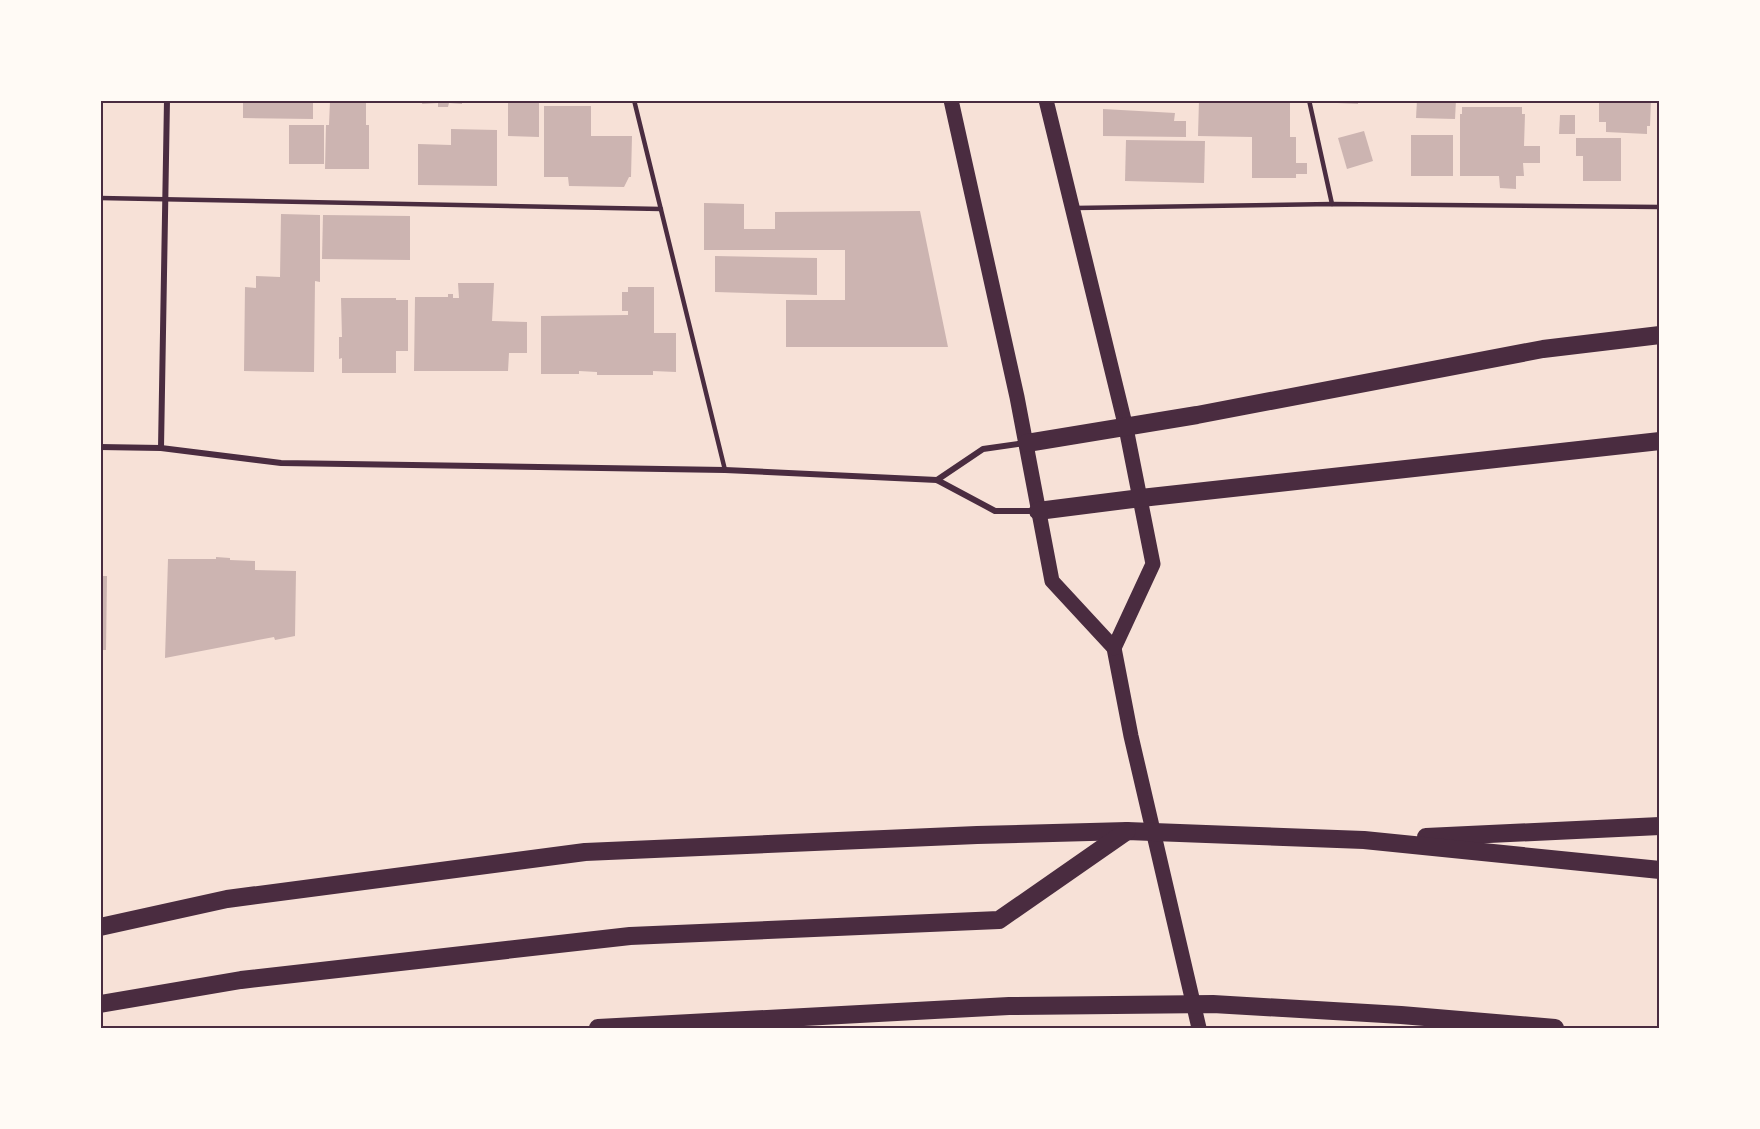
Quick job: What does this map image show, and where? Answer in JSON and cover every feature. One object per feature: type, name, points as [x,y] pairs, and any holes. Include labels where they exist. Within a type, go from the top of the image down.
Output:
[{"type":"highway","points":[[1027,443],[1126,428],[1543,349],[1659,335]]},
{"type":"highway","points":[[1038,511],[1659,441]]},
{"type":"highway","points":[[1365,840],[1659,826]]},
{"type":"highway","points":[[100,1004],[241,980],[630,936],[999,920],[1126,831]]},
{"type":"highway","points":[[100,927],[227,899],[585,852],[977,835],[1126,831],[1365,840],[1659,870]]},
{"type":"highway","points":[[598,1029],[1009,1006],[1213,1004],[1555,1029]]},
{"type":"main road","points":[[951,100],[1027,443],[1052,581],[1114,648],[1131,736],[1199,1029]]},
{"type":"main road","points":[[1046,100],[1126,428],[1152,564],[1114,648]]},
{"type":"street","points":[[161,448],[167,100]]},
{"type":"street","points":[[937,480],[983,449],[1027,443]]},
{"type":"street","points":[[100,447],[161,448],[280,463],[725,470],[937,480],[995,511],[1038,511]]},
{"type":"lane","points":[[633,100],[725,470]]},
{"type":"lane","points":[[1309,100],[1332,204]]},
{"type":"lane","points":[[100,198],[661,209]]},
{"type":"lane","points":[[1072,208],[1332,204],[1659,207]]},
{"type":"building","points":[[243,100],[313,100],[313,119],[243,118]]},
{"type":"building","points":[[423,100],[462,100],[462,104],[449,103],[448,107],[438,107],[438,103],[422,104]]},
{"type":"building","points":[[508,100],[539,100],[539,137],[508,136]]},
{"type":"building","points":[[1199,100],[1290,100],[1290,137],[1296,137],[1296,163],[1307,163],[1307,174],[1296,174],[1296,178],[1252,178],[1252,137],[1198,136]]},
{"type":"building","points":[[1337,100],[1358,100],[1358,104],[1337,103]]},
{"type":"building","points":[[1417,100],[1456,100],[1455,119],[1416,118]]},
{"type":"building","points":[[1599,100],[1651,100],[1650,126],[1647,126],[1647,134],[1606,132],[1606,122],[1599,122]]},
{"type":"building","points":[[330,101],[366,102],[366,125],[369,125],[369,169],[325,169],[326,125],[329,125]]},
{"type":"building","points":[[544,106],[591,106],[591,136],[632,136],[631,177],[624,187],[569,186],[568,177],[544,177]]},
{"type":"building","points":[[1462,107],[1522,107],[1522,114],[1525,114],[1524,146],[1540,146],[1540,163],[1523,163],[1524,176],[1516,176],[1516,189],[1500,188],[1499,176],[1460,176]]},
{"type":"building","points":[[1103,109],[1175,113],[1174,121],[1186,121],[1186,137],[1103,136]]},
{"type":"building","points":[[1560,115],[1575,115],[1575,134],[1559,134]]},
{"type":"building","points":[[289,125],[324,125],[324,164],[289,164]]},
{"type":"building","points":[[451,129],[497,130],[497,186],[418,185],[418,144],[451,145]]},
{"type":"building","points":[[1364,131],[1373,161],[1347,169],[1338,138]]},
{"type":"building","points":[[1411,135],[1453,135],[1453,176],[1411,176]]},
{"type":"building","points":[[1576,138],[1621,138],[1621,181],[1583,181],[1583,156],[1576,156]]},
{"type":"building","points":[[1126,140],[1205,141],[1204,183],[1125,181]]},
{"type":"building","points":[[704,203],[744,204],[744,229],[775,229],[775,212],[920,211],[948,347],[786,347],[786,300],[845,300],[845,250],[704,250]]},
{"type":"building","points":[[281,214],[320,215],[320,282],[315,281],[314,372],[244,371],[245,287],[256,288],[256,276],[280,277]]},
{"type":"building","points":[[323,215],[410,216],[410,260],[322,259]]},
{"type":"building","points":[[715,256],[817,258],[817,295],[715,292]]},
{"type":"building","points":[[458,283],[494,283],[492,321],[527,322],[527,353],[509,353],[508,371],[414,371],[415,297],[448,297],[448,294],[453,294],[453,298],[459,298]]},
{"type":"building","points":[[628,287],[654,287],[654,333],[676,333],[676,372],[653,371],[653,375],[597,375],[597,372],[579,371],[579,374],[541,374],[541,316],[628,315],[628,311],[622,311],[622,292],[628,292]]},
{"type":"building","points":[[341,298],[408,300],[408,351],[396,351],[396,373],[342,373],[342,358],[339,359],[339,337],[342,337]]},
{"type":"building","points":[[216,557],[255,561],[255,570],[296,571],[295,636],[275,640],[274,637],[165,658],[168,559],[216,559]]},
{"type":"building","points":[[100,576],[107,576],[106,650],[100,650]]}]
